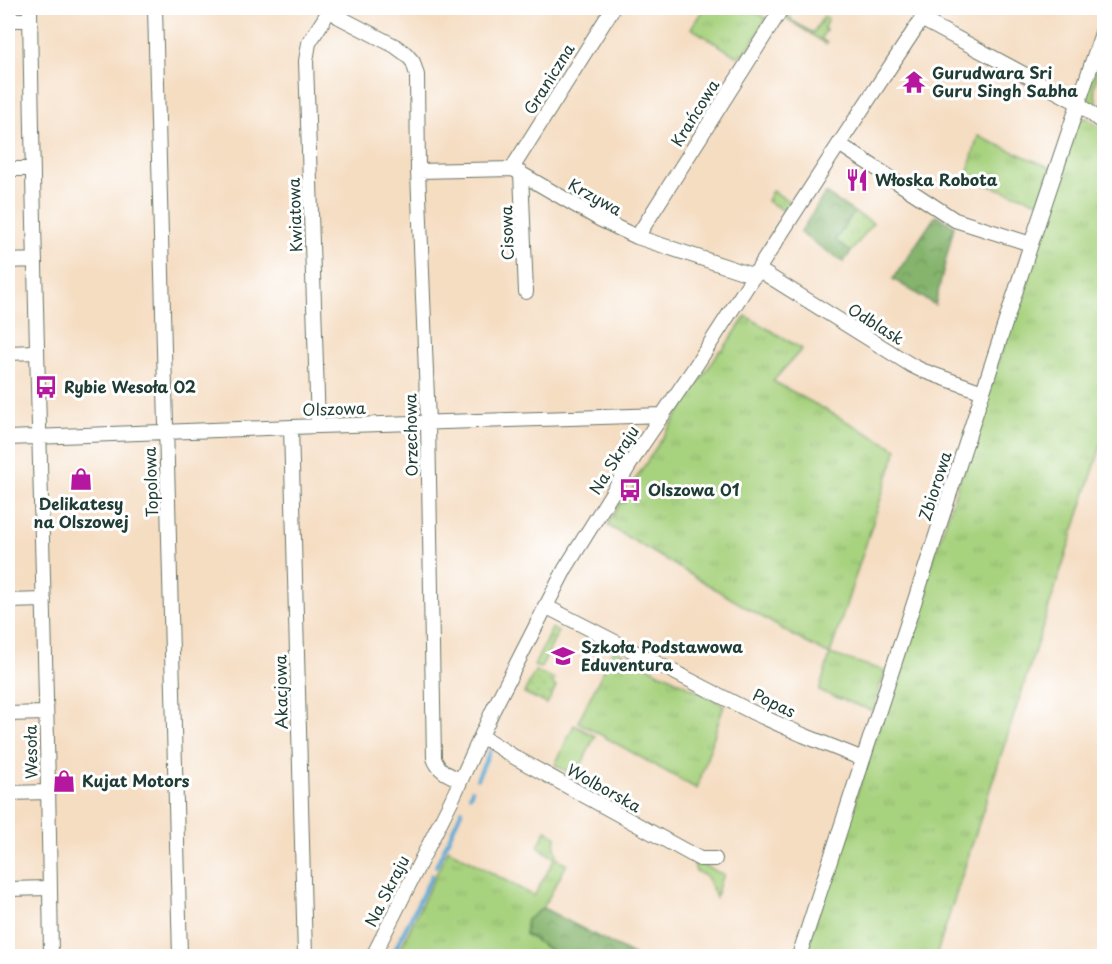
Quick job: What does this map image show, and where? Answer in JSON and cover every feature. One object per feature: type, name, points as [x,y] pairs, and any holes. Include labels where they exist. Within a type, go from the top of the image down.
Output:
[{"type":"street","name":"Topolowa","points":[[155,8],[180,957]]},
{"type":"street","name":"Orzechowa","points":[[330,8],[339,16],[406,54],[417,75],[418,171],[428,423],[434,758],[440,769],[460,780]]},
{"type":"street","name":"Kwiatowa","points":[[318,426],[306,61],[309,43],[330,8]]},
{"type":"street","name":"Graniczna","points":[[517,171],[516,162],[613,8]]},
{"type":"street","name":"Krańcowa","points":[[637,237],[782,8]]},
{"type":"street","points":[[925,13],[1078,104],[1104,124]]},
{"type":"street","name":"Na Skraju","points":[[373,957],[545,606],[574,553],[640,448],[757,273],[925,13]]},
{"type":"street","points":[[8,20],[30,14]]},
{"type":"street","name":"Wesoła","points":[[30,14],[51,957]]},
{"type":"street","name":"Zbiorowa","points":[[799,957],[1104,27]]},
{"type":"street","points":[[839,144],[955,220],[1031,244]]},
{"type":"street","points":[[8,169],[33,169]]},
{"type":"street","points":[[418,171],[517,171]]},
{"type":"street","name":"Krzywa","points":[[517,171],[601,220],[637,237],[757,273]]},
{"type":"street","name":"Cisowa","points":[[517,171],[526,292]]},
{"type":"street","points":[[8,261],[35,261]]},
{"type":"street","name":"Odblask","points":[[757,273],[911,365],[983,392]]},
{"type":"street","points":[[8,352],[36,352]]},
{"type":"street","name":"Olszowa","points":[[8,438],[663,416]]},
{"type":"street","name":"Akacjowa","points":[[291,427],[305,957]]},
{"type":"street","points":[[8,601],[44,600]]},
{"type":"street","name":"Popas","points":[[545,606],[752,712],[863,759]]},
{"type":"street","points":[[8,714],[46,713]]},
{"type":"street","name":"Wolborska","points":[[481,736],[516,758],[699,859],[715,859]]},
{"type":"street","points":[[8,793],[48,792]]},
{"type":"street","points":[[8,889],[50,888]]},
{"type":"green space","points":[[704,8],[749,8],[767,19],[745,53],[736,56],[691,28]]},
{"type":"green space","points":[[785,13],[791,17],[791,20],[813,33],[824,16],[828,19],[824,28],[826,30],[821,38],[827,43],[783,16]]},
{"type":"green space","points":[[1104,40],[1104,54],[1094,87],[1097,105],[1104,110],[1104,116],[1088,101],[1087,93]]},
{"type":"green space","points":[[1087,118],[1104,131],[1104,437],[936,956],[804,956],[1076,123]]},
{"type":"green space","points":[[978,136],[1051,168],[1039,202],[966,178]]},
{"type":"green space","points":[[772,191],[789,201],[790,205],[786,212],[767,201]]},
{"type":"green space","points":[[825,193],[854,212],[835,240],[851,252],[843,262],[800,233]]},
{"type":"green space","points":[[854,212],[873,223],[851,252],[835,241]]},
{"type":"green space","points":[[936,215],[954,226],[935,305],[893,279]]},
{"type":"green space","points":[[746,316],[802,349],[773,381],[897,449],[830,654],[886,671],[873,711],[819,691],[830,655],[607,525],[621,502],[624,503],[635,485],[633,483],[720,350],[722,351]]},
{"type":"green space","points":[[552,628],[558,632],[541,668],[534,666]]},
{"type":"green space","points":[[614,649],[724,705],[697,789],[578,722]]},
{"type":"green space","points":[[535,671],[554,679],[553,684],[556,687],[547,704],[524,693]]},
{"type":"green space","points":[[574,725],[595,736],[576,776],[555,765]]},
{"type":"green space","points":[[546,830],[556,836],[555,848],[558,859],[567,864],[543,908],[527,920],[525,934],[560,956],[397,956],[448,849],[534,896],[555,858],[538,847]]},
{"type":"green space","points":[[693,861],[724,875],[716,898],[707,877],[696,871]]},
{"type":"green space","points":[[543,908],[635,956],[560,956],[525,934],[527,920]]},
{"type":"waterway","points":[[477,779],[490,751]]},
{"type":"waterway","points":[[470,795],[472,790]]},
{"type":"waterway","points":[[436,866],[462,810]]},
{"type":"waterway","points":[[392,956],[432,875]]},
{"type":"place","name":"Gurudwara Sri Guru Singh Sabha","points":[[914,82]]},
{"type":"place","name":"Włoska Robota","points":[[857,180]]},
{"type":"place","name":"Rybie Wesoła 02","points":[[46,387]]},
{"type":"place","name":"Delikatesy na Olszowej","points":[[81,479]]},
{"type":"place","name":"Olszowa 01","points":[[630,490]]},
{"type":"place","name":"Szkoła Podstawowa Eduventura","points":[[563,656]]},
{"type":"place","name":"Kujat Motors","points":[[64,781]]}]
